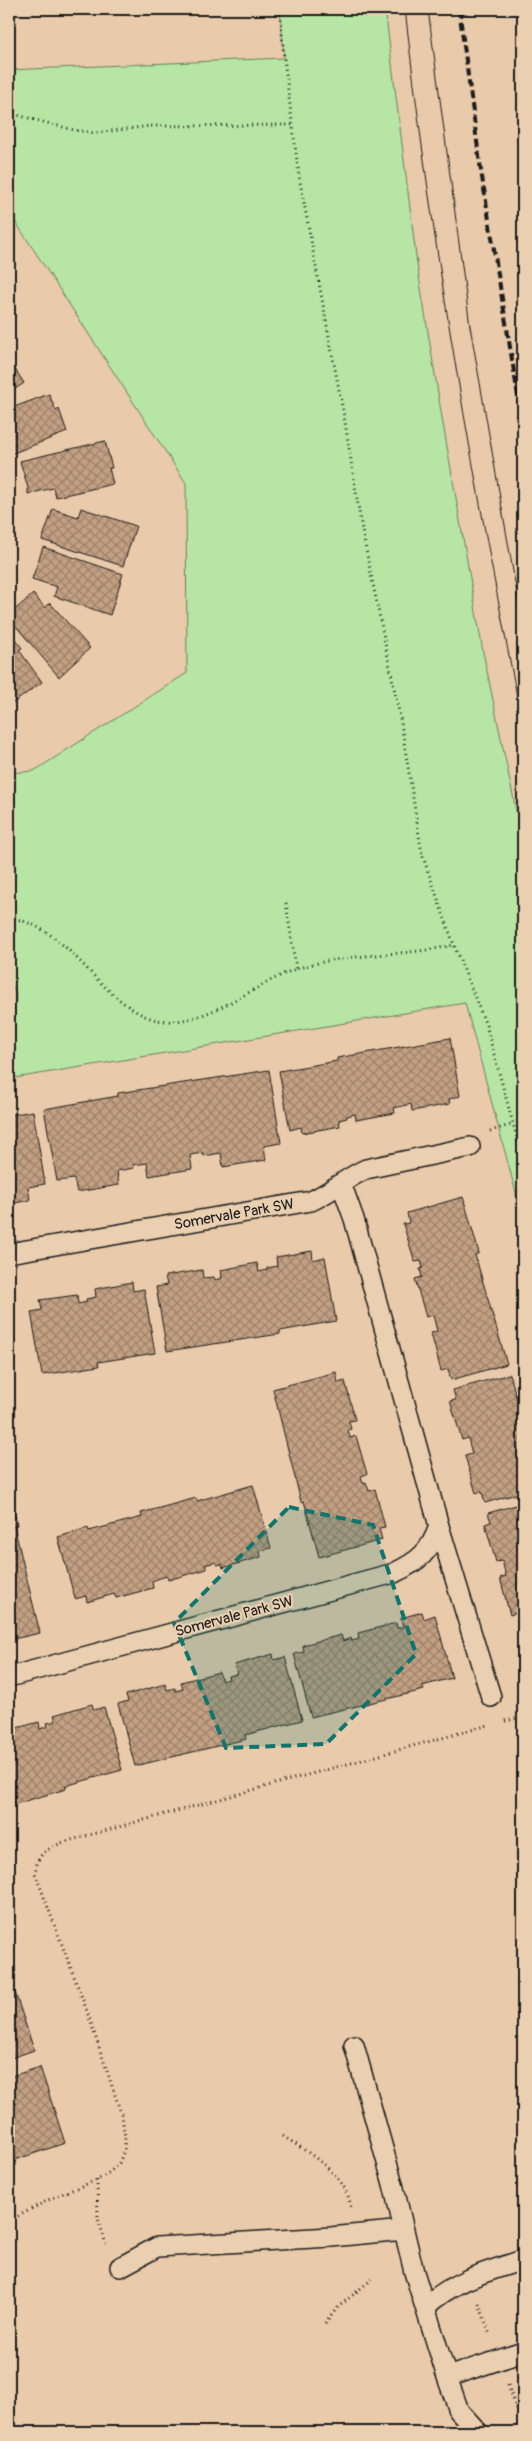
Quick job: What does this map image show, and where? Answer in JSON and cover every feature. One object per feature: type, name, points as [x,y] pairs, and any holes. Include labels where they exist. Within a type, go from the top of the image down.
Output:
[{"type":"lane","name":"Somervale Park SW","points":[[9,1253],[311,1201],[366,1169],[470,1147]]},
{"type":"lane","points":[[338,1185],[345,1194],[354,1219],[439,1526],[491,1697]]},
{"type":"lane","name":"Somervale Park SW","points":[[9,1677],[394,1573],[410,1565],[423,1555],[433,1543],[439,1526]]},
{"type":"lane","points":[[354,2045],[425,2307],[447,2377],[459,2411],[478,2432]]},
{"type":"lane","points":[[120,2267],[157,2247],[331,2237],[404,2230]]},
{"type":"lane","points":[[425,2307],[441,2291],[469,2277],[523,2260]]},
{"type":"lane","points":[[447,2377],[523,2352]]},
{"type":"lane","points":[[456,2432],[459,2411]]},
{"type":"path","points":[[280,9],[292,125],[310,242],[345,422],[362,530],[400,717],[422,854],[454,945],[486,1025],[523,1160]]},
{"type":"path","points":[[9,113],[74,130],[95,133],[151,126],[292,125]]},
{"type":"path","points":[[286,903],[296,969]]},
{"type":"path","points":[[9,918],[22,919],[41,927],[123,1004],[157,1020],[195,1017],[296,969],[340,959],[425,952],[454,945]]},
{"type":"path","points":[[502,1722],[523,1717]]},
{"type":"path","points":[[9,2221],[54,2197],[97,2180],[119,2163],[124,2151],[126,2138],[122,2116],[87,2011],[35,1873],[37,1862],[44,1851],[64,1842],[494,1724]]},
{"type":"path","points":[[283,2136],[326,2163],[348,2192],[352,2218]]},
{"type":"path","points":[[97,2180],[98,2219],[105,2243],[120,2267]]},
{"type":"path","points":[[325,2324],[337,2308],[372,2279]]},
{"type":"highlighted area","points":[[289,1507],[373,1525],[416,1654],[326,1744],[226,1748],[174,1623]]},
{"type":"green space","points":[[280,9],[385,9],[417,264],[442,418],[483,652],[523,844],[523,1219],[465,1003],[9,1079],[9,1041],[16,995],[9,975],[9,773],[34,771],[187,673],[186,483],[9,212],[9,70],[284,58]]},
{"type":"building","points":[[9,360],[24,383],[9,393]]},
{"type":"building","points":[[49,394],[56,411],[59,409],[67,432],[11,454],[9,448],[9,409]]},
{"type":"building","points":[[105,441],[112,468],[109,468],[113,484],[56,497],[53,488],[28,494],[20,461]]},
{"type":"building","points":[[81,508],[136,526],[123,566],[42,540],[53,509],[78,517]]},
{"type":"building","points":[[43,547],[123,574],[110,615],[54,596],[57,587],[32,579]]},
{"type":"building","points":[[33,594],[45,608],[50,603],[90,648],[59,677],[9,618],[9,615]]},
{"type":"building","points":[[9,631],[22,648],[19,650],[42,682],[9,706]]},
{"type":"building","points":[[450,1038],[460,1096],[449,1099],[450,1104],[412,1111],[411,1104],[394,1108],[395,1113],[356,1120],[355,1114],[347,1116],[347,1118],[339,1120],[340,1126],[302,1133],[301,1127],[290,1130],[279,1071],[337,1061],[337,1058]]},
{"type":"building","points":[[269,1070],[281,1143],[264,1146],[266,1160],[223,1167],[221,1153],[204,1156],[203,1153],[190,1155],[192,1169],[149,1176],[147,1163],[133,1165],[134,1168],[117,1171],[119,1185],[77,1192],[74,1179],[57,1181],[44,1109],[118,1096],[118,1093]]},
{"type":"building","points":[[33,1111],[45,1184],[28,1187],[30,1200],[9,1204],[9,1115]]},
{"type":"building","points":[[463,1197],[479,1253],[475,1255],[507,1364],[451,1380],[448,1369],[441,1371],[431,1333],[437,1331],[433,1315],[426,1317],[415,1279],[422,1277],[420,1269],[423,1268],[421,1261],[415,1262],[403,1224],[409,1223],[407,1213]]},
{"type":"building","points":[[312,1251],[313,1260],[325,1257],[336,1321],[280,1331],[280,1334],[167,1351],[156,1287],[167,1285],[165,1276],[202,1270],[203,1278],[214,1277],[215,1280],[222,1278],[221,1270],[257,1263],[259,1272],[277,1266],[276,1257]]},
{"type":"building","points":[[132,1282],[133,1291],[144,1289],[155,1353],[98,1362],[99,1366],[42,1375],[31,1312],[42,1310],[40,1300],[77,1295],[78,1304],[87,1302],[86,1299],[96,1297],[95,1289]]},
{"type":"building","points":[[336,1372],[338,1383],[345,1381],[355,1420],[349,1421],[351,1429],[348,1430],[350,1438],[356,1436],[367,1474],[361,1476],[363,1483],[366,1482],[369,1491],[375,1489],[385,1527],[379,1528],[382,1540],[319,1557],[304,1501],[301,1502],[273,1389]]},
{"type":"building","points":[[510,1374],[523,1422],[523,1492],[485,1503],[482,1492],[476,1493],[465,1456],[472,1454],[468,1438],[462,1440],[450,1401],[456,1400],[453,1390]]},
{"type":"building","points":[[9,1384],[11,1426],[9,1426]]},
{"type":"building","points":[[253,1485],[271,1548],[260,1551],[261,1557],[223,1568],[222,1564],[217,1565],[215,1562],[205,1565],[207,1569],[168,1580],[167,1576],[160,1578],[152,1581],[153,1588],[116,1598],[114,1594],[87,1602],[86,1596],[75,1599],[58,1537],[88,1528],[89,1531],[142,1517],[141,1513],[196,1498],[197,1501]]},
{"type":"building","points":[[9,1488],[17,1525],[14,1526],[40,1633],[9,1640]]},
{"type":"building","points":[[523,1503],[523,1624],[522,1621],[519,1623],[516,1613],[510,1615],[500,1578],[506,1576],[502,1561],[496,1562],[485,1524],[491,1522],[488,1513]]},
{"type":"building","points":[[422,1612],[424,1619],[435,1615],[452,1678],[422,1686],[424,1690],[311,1717],[294,1654],[304,1652],[303,1645],[341,1635],[343,1641],[351,1638],[352,1641],[359,1639],[358,1633],[396,1623],[397,1628],[403,1627],[401,1618]]},
{"type":"building","points":[[523,1630],[523,1652],[517,1631]]},
{"type":"building","points":[[273,1654],[274,1660],[285,1657],[302,1720],[245,1735],[246,1739],[135,1766],[118,1704],[128,1701],[126,1695],[165,1684],[167,1690],[175,1688],[175,1691],[183,1689],[181,1682],[219,1672],[222,1681],[229,1679],[228,1676],[237,1674],[234,1665]]},
{"type":"building","points":[[92,1704],[94,1710],[104,1707],[122,1770],[65,1786],[66,1789],[12,1805],[11,1801],[9,1801],[9,1730],[39,1722],[40,1729],[48,1726],[47,1723],[56,1721],[54,1715]]},
{"type":"building","points":[[9,1974],[34,2050],[9,2059]]},
{"type":"building","points":[[40,2067],[65,2143],[9,2162],[9,2077]]},
{"type":"tram line","points":[[405,9],[428,189],[456,369],[523,726]]},
{"type":"tram line","points":[[428,9],[470,326],[523,628]]},
{"type":"railway","points":[[459,9],[481,171],[523,426]]}]
